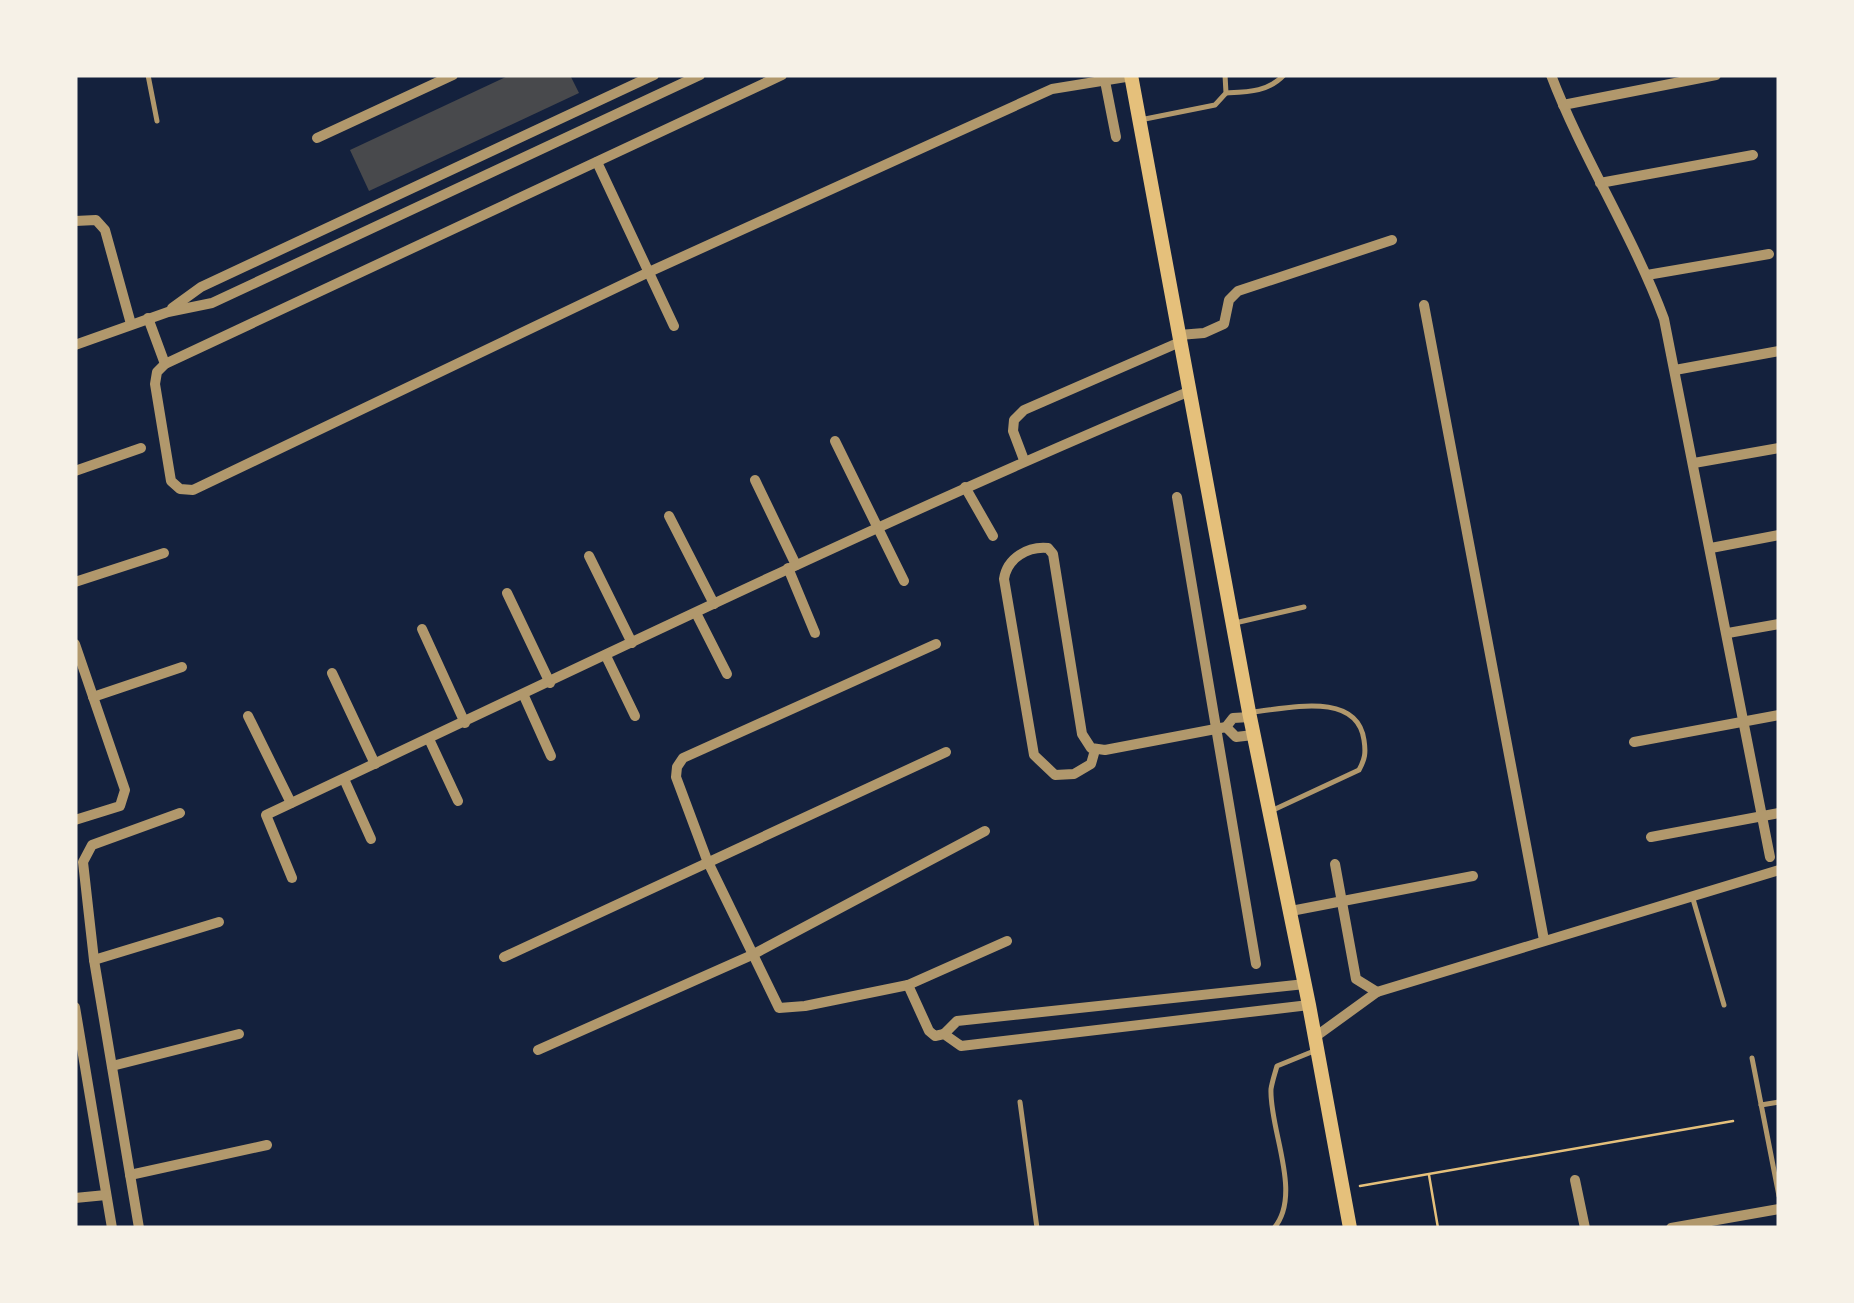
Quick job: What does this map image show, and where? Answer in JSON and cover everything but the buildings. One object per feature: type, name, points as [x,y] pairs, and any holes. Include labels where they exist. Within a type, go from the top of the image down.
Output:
[{"type":"main road","points":[[1132,76],[1249,715],[1317,1043],[1350,1228]]},
{"type":"street","points":[[316,138],[453,75]]},
{"type":"street","points":[[168,312],[201,286],[654,75]]},
{"type":"street","points":[[75,344],[168,312],[212,304],[700,75]]},
{"type":"street","points":[[782,75],[164,364],[157,372],[155,384],[171,480],[180,489],[194,490],[649,272],[1052,89],[1104,76],[1132,76]]},
{"type":"street","points":[[1551,75],[1664,319],[1770,857]]},
{"type":"street","points":[[1562,104],[1716,75]]},
{"type":"street","points":[[1104,76],[1116,136]]},
{"type":"street","points":[[574,113],[583,131]]},
{"type":"street","points":[[1600,183],[1752,155]]},
{"type":"street","points":[[597,162],[674,326]]},
{"type":"street","points":[[75,221],[96,220],[105,230],[131,324]]},
{"type":"street","points":[[1024,460],[1013,431],[1014,420],[1024,410],[1180,338],[1224,324],[1229,300],[1238,292],[1392,240]]},
{"type":"street","points":[[1647,276],[1769,254]]},
{"type":"street","points":[[1424,305],[1544,940]]},
{"type":"street","points":[[148,318],[164,364]]},
{"type":"street","points":[[1675,370],[1779,352]]},
{"type":"street","points":[[292,878],[266,815],[879,526],[1190,391]]},
{"type":"street","points":[[835,442],[904,581]]},
{"type":"street","points":[[75,471],[141,448]]},
{"type":"street","points":[[1694,463],[1779,448]]},
{"type":"street","points":[[755,480],[815,632]]},
{"type":"street","points":[[965,487],[993,536]]},
{"type":"street","points":[[1177,497],[1221,728],[1256,964]]},
{"type":"street","points":[[669,516],[714,604]]},
{"type":"street","points":[[1711,548],[1779,535]]},
{"type":"street","points":[[1032,548],[1048,548],[1053,554],[1082,734],[1095,750],[1091,764],[1074,774],[1055,775],[1034,755],[1004,579],[1006,568],[1032,548]]},
{"type":"street","points":[[75,582],[164,553]]},
{"type":"street","points":[[589,556],[632,643]]},
{"type":"street","points":[[507,593],[550,683]]},
{"type":"street","points":[[696,613],[727,674]]},
{"type":"street","points":[[1728,634],[1779,624]]},
{"type":"street","points":[[422,630],[465,723]]},
{"type":"street","points":[[75,644],[126,790],[120,806],[75,820]]},
{"type":"street","points":[[936,644],[683,758],[677,766],[676,778],[706,860],[779,1008],[908,985],[1008,941]]},
{"type":"street","points":[[606,656],[635,716]]},
{"type":"street","points":[[93,697],[182,668]]},
{"type":"street","points":[[332,673],[375,764]]},
{"type":"street","points":[[524,696],[551,756]]},
{"type":"street","points":[[1095,750],[1221,728],[1233,718],[1249,715]]},
{"type":"street","points":[[248,716],[291,804]]},
{"type":"street","points":[[1634,742],[1779,716]]},
{"type":"street","points":[[1221,728],[1236,737],[1253,735]]},
{"type":"street","points":[[429,739],[458,800]]},
{"type":"street","points":[[504,957],[706,860],[946,752]]},
{"type":"street","points":[[344,779],[371,838]]},
{"type":"street","points":[[1651,837],[1779,812]]},
{"type":"street","points":[[139,1228],[94,960],[84,862],[92,845],[180,813]]},
{"type":"street","points":[[538,1050],[752,954],[985,832]]},
{"type":"street","points":[[1335,864],[1356,979],[1377,992]]},
{"type":"street","points":[[1317,1043],[1377,992],[1779,870]]},
{"type":"street","points":[[1290,911],[1473,876]]},
{"type":"street","points":[[94,960],[219,922]]},
{"type":"street","points":[[908,985],[935,1036],[944,1034],[957,1022],[1305,984]]},
{"type":"street","points":[[944,1034],[961,1046],[1309,1004]]},
{"type":"street","points":[[75,1008],[112,1228]]},
{"type":"street","points":[[112,1066],[239,1034]]},
{"type":"street","points":[[75,1095],[89,1094]]},
{"type":"street","points":[[130,1174],[267,1145]]},
{"type":"street","points":[[1575,1180],[1585,1228]]},
{"type":"street","points":[[75,1198],[106,1195]]},
{"type":"street","points":[[1671,1228],[1779,1209]]},
{"type":"lane","points":[[148,75],[157,122]]},
{"type":"lane","points":[[1225,75],[1226,93]]},
{"type":"lane","points":[[1140,120],[1215,104],[1226,93],[1258,92],[1284,75]]},
{"type":"lane","points":[[1232,624],[1304,606]]},
{"type":"lane","points":[[1249,715],[1318,706],[1336,708],[1353,716],[1363,733],[1366,759],[1358,770],[1270,812]]},
{"type":"lane","points":[[1692,896],[1724,1005]]},
{"type":"lane","points":[[1274,1228],[1281,1220],[1286,1196],[1271,1090],[1277,1066],[1317,1043]]},
{"type":"lane","points":[[1752,1058],[1779,1196]]},
{"type":"lane","points":[[1020,1102],[1038,1228]]},
{"type":"lane","points":[[1761,1105],[1779,1102]]},
{"type":"path","points":[[1343,1188],[1733,1121]]},
{"type":"path","points":[[1428,1174],[1438,1228]]}]
